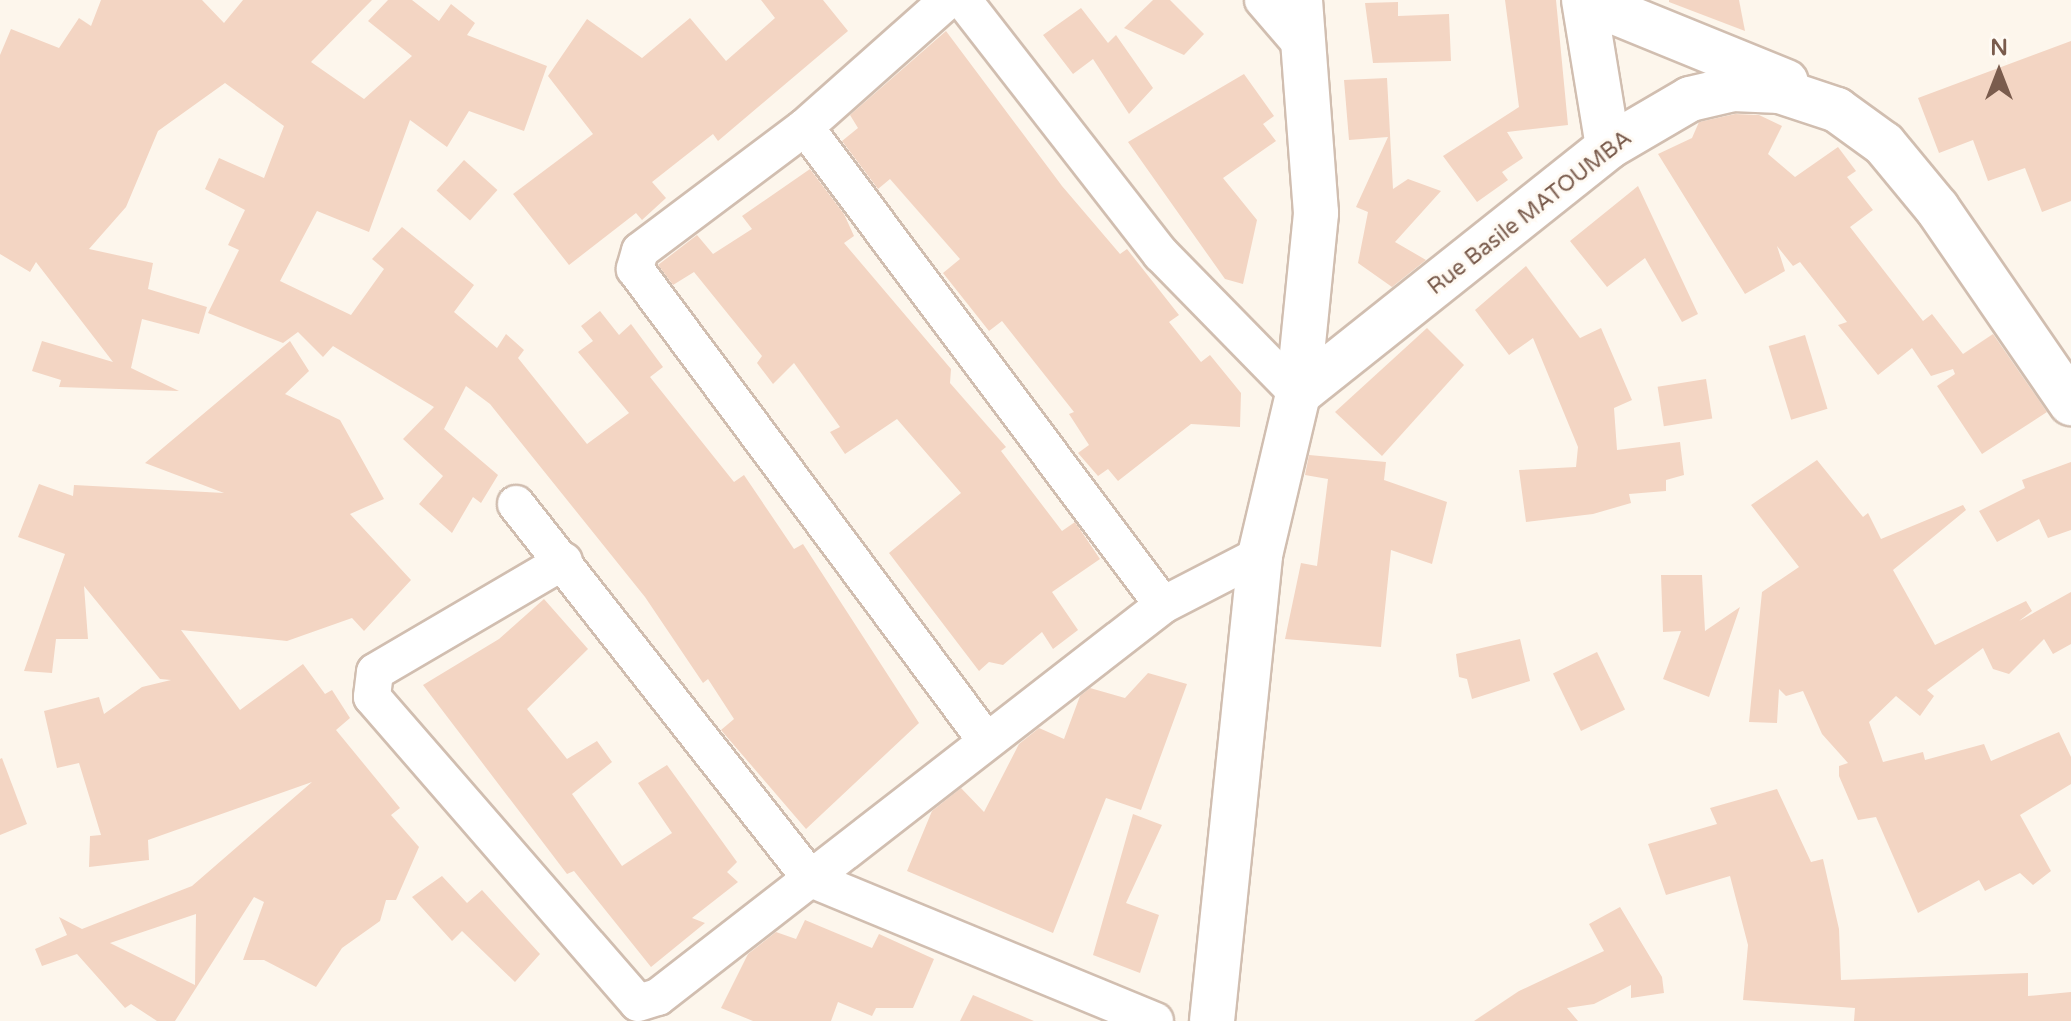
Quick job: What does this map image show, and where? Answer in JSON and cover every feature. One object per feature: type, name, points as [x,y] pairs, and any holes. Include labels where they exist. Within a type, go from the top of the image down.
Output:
[{"type":"street","points":[[948,0],[805,127],[640,251],[635,269],[985,739]]},
{"type":"street","points":[[963,0],[1161,254],[1298,394]]},
{"type":"street","points":[[1263,0],[1300,43]]},
{"type":"street","points":[[1212,1021],[1260,555],[1298,394],[1316,213],[1300,43],[1300,0]]},
{"type":"street","points":[[1585,0],[1727,56],[1837,110]]},
{"type":"street","points":[[1585,0],[1608,147]]},
{"type":"street","name":"Rue Basile MATOUMBA","points":[[1298,394],[1608,147],[1690,99],[1733,89],[1780,91],[1837,110],[1884,144],[1937,208],[2071,403]]},
{"type":"street","points":[[805,127],[1163,605]]},
{"type":"street","points":[[516,504],[564,561],[811,879],[1155,1021]]},
{"type":"street","points":[[564,561],[375,672],[372,697],[638,1003],[658,997],[985,739],[1163,605],[1260,555]]},
{"type":"building","points":[[101,0],[202,0],[224,23],[243,0],[372,0],[311,62],[364,99],[412,56],[368,21],[388,0],[412,0],[439,21],[451,4],[475,23],[467,35],[547,66],[524,131],[469,111],[447,147],[410,120],[369,232],[317,211],[280,281],[351,315],[384,269],[372,259],[402,227],[474,285],[454,312],[497,348],[506,334],[524,350],[518,358],[587,444],[629,413],[578,352],[593,341],[581,326],[600,311],[619,335],[631,324],[663,367],[650,377],[734,482],[744,475],[794,549],[803,544],[919,723],[806,829],[721,730],[734,719],[708,679],[703,683],[645,597],[490,404],[466,386],[444,429],[498,475],[481,503],[473,497],[452,533],[419,504],[443,476],[403,439],[434,407],[333,346],[323,357],[298,332],[283,343],[208,313],[239,250],[228,245],[245,210],[205,189],[219,158],[264,178],[284,126],[225,83],[158,131],[126,207],[89,249],[153,263],[148,289],[207,307],[199,334],[142,319],[131,368],[179,391],[59,387],[61,380],[32,371],[42,341],[113,362],[36,262],[30,272],[0,254],[0,55],[11,29],[59,48],[79,18],[91,26]]},
{"type":"building","points":[[761,0],[823,0],[848,31],[718,141],[713,134],[652,182],[666,198],[642,220],[636,213],[569,265],[513,194],[593,134],[548,76],[587,19],[642,58],[690,18],[726,61],[775,18]]},
{"type":"building","points":[[1153,0],[1170,0],[1204,34],[1184,55],[1124,28]]},
{"type":"building","points":[[1505,0],[1556,0],[1568,125],[1507,132],[1523,158],[1502,172],[1508,180],[1477,202],[1443,156],[1519,107]]},
{"type":"building","points":[[1739,0],[1745,31],[1669,2]]},
{"type":"building","points":[[1398,2],[1398,16],[1449,14],[1451,61],[1373,63],[1365,3]]},
{"type":"building","points":[[1081,8],[1108,43],[1116,35],[1153,88],[1129,114],[1093,59],[1073,74],[1043,35]]},
{"type":"building","points":[[946,31],[1062,186],[1120,254],[1127,249],[1179,315],[1169,322],[1201,362],[1210,355],[1241,393],[1240,427],[1191,424],[1118,481],[1108,469],[1098,476],[1078,453],[1089,445],[1069,414],[1074,412],[1002,321],[989,331],[943,273],[960,259],[890,179],[878,189],[842,141],[858,128],[850,115]]},
{"type":"building","points":[[2071,41],[2071,201],[2042,212],[2025,168],[1988,181],[1973,140],[1939,153],[1918,98]]},
{"type":"building","points":[[1244,74],[1274,116],[1263,124],[1276,141],[1223,178],[1257,220],[1243,284],[1225,279],[1128,142]]},
{"type":"building","points":[[1387,78],[1393,189],[1408,179],[1441,191],[1395,242],[1426,260],[1392,287],[1358,263],[1368,212],[1356,207],[1388,137],[1349,140],[1344,80]]},
{"type":"building","points":[[1735,114],[1759,115],[1782,126],[1768,154],[1795,177],[1838,147],[1856,171],[1847,177],[1873,210],[1850,227],[1923,321],[1932,314],[1963,354],[1993,334],[2047,412],[1982,454],[1937,386],[1955,374],[1953,369],[1931,376],[1912,348],[1878,375],[1838,325],[1847,322],[1800,262],[1793,266],[1777,246],[1785,271],[1745,294],[1658,154],[1692,138],[1699,122]]},
{"type":"building","points":[[464,160],[497,190],[470,221],[437,190]]},
{"type":"building","points":[[810,169],[844,214],[854,236],[844,243],[951,369],[950,383],[1006,447],[1001,451],[1062,531],[1075,522],[1100,559],[1052,592],[1078,630],[1053,649],[1042,632],[1003,665],[989,662],[979,671],[889,553],[961,493],[897,419],[845,454],[830,432],[840,427],[794,363],[773,384],[757,363],[762,356],[694,272],[673,285],[658,265],[697,235],[713,254],[752,229],[742,216]]},
{"type":"building","points":[[1638,186],[1698,314],[1682,322],[1645,258],[1607,287],[1570,241]]},
{"type":"building","points":[[1526,266],[1580,338],[1601,328],[1632,400],[1614,408],[1617,450],[1680,442],[1684,475],[1666,480],[1666,491],[1629,494],[1631,503],[1593,514],[1526,522],[1519,470],[1576,467],[1578,447],[1533,338],[1509,355],[1475,310]]},
{"type":"building","points":[[1427,328],[1464,365],[1382,456],[1335,412]]},
{"type":"building","points":[[1805,335],[1828,409],[1791,420],[1769,346]]},
{"type":"building","points":[[290,341],[309,371],[285,394],[340,420],[384,499],[350,514],[411,580],[364,631],[352,618],[287,641],[181,630],[240,710],[303,664],[325,694],[332,690],[350,718],[336,730],[400,808],[391,815],[419,847],[396,900],[386,900],[380,921],[342,948],[316,987],[264,960],[243,960],[264,902],[254,897],[175,1021],[157,1021],[131,1004],[125,1008],[77,954],[42,966],[35,949],[67,935],[59,917],[82,929],[192,886],[312,782],[148,840],[149,860],[89,867],[90,836],[101,835],[79,763],[57,768],[44,711],[99,697],[104,714],[142,687],[171,680],[160,679],[84,586],[88,639],[56,639],[52,673],[24,671],[65,554],[18,537],[39,484],[73,496],[74,485],[224,493],[145,463]],"holes":[[[196,914],[195,985],[110,943]]]},
{"type":"building","points":[[1706,379],[1712,419],[1664,426],[1658,387]]},
{"type":"building","points":[[1309,455],[1386,462],[1384,480],[1447,502],[1432,564],[1391,550],[1381,647],[1285,639],[1301,563],[1317,566],[1328,479],[1305,475]]},
{"type":"building","points":[[1817,460],[1863,517],[1868,513],[1881,539],[1963,505],[1966,510],[1893,570],[1935,645],[2026,601],[2032,611],[2019,621],[2071,592],[2071,644],[2053,654],[2044,639],[2009,674],[1993,669],[1983,648],[1927,690],[1934,696],[1920,716],[1896,696],[1869,722],[1883,762],[1923,752],[1925,760],[1984,744],[1991,761],[2059,732],[2071,757],[2071,784],[2020,815],[2051,871],[2033,885],[2020,873],[1985,891],[1979,880],[1918,913],[1876,817],[1858,820],[1839,776],[1839,766],[1848,763],[1822,734],[1803,691],[1786,696],[1779,689],[1777,723],[1749,722],[1762,592],[1799,567],[1751,505]]},
{"type":"building","points":[[2071,462],[2071,530],[2048,538],[2039,519],[1997,542],[1979,511],[2025,488],[2022,480]]},
{"type":"building","points":[[1661,575],[1702,575],[1705,631],[1740,607],[1709,697],[1663,679],[1681,631],[1663,632]]},
{"type":"building","points":[[544,599],[588,649],[527,709],[567,759],[597,741],[612,762],[572,794],[622,866],[672,833],[638,783],[667,765],[737,862],[727,872],[738,882],[692,918],[705,923],[651,967],[574,871],[567,874],[423,685],[499,639]]},
{"type":"building","points":[[1520,639],[1530,681],[1472,699],[1467,679],[1459,677],[1456,654]]},
{"type":"building","points":[[1597,652],[1625,710],[1581,731],[1553,673]]},
{"type":"building","points":[[1148,673],[1187,684],[1141,810],[1106,798],[1053,933],[907,871],[932,811],[961,788],[984,812],[1019,744],[1039,728],[1064,739],[1080,696],[1090,688],[1125,698]]},
{"type":"building","points":[[0,759],[27,824],[0,835]]},
{"type":"building","points":[[1777,789],[1811,862],[1823,859],[1839,929],[1841,980],[2028,973],[2028,996],[2071,992],[2071,1021],[1854,1021],[1855,1008],[1743,1000],[1748,945],[1730,876],[1666,895],[1648,844],[1717,824],[1710,808]]},
{"type":"building","points":[[1133,814],[1162,825],[1126,903],[1159,915],[1140,973],[1093,955]]},
{"type":"building","points":[[442,876],[467,903],[482,890],[540,954],[515,982],[462,931],[452,941],[412,897]]},
{"type":"building","points":[[1620,907],[1662,977],[1664,993],[1631,998],[1631,985],[1594,1004],[1567,1008],[1578,1021],[1474,1021],[1519,991],[1604,951],[1589,924]]},
{"type":"building","points":[[805,920],[872,948],[879,934],[934,959],[913,1008],[876,1008],[872,1016],[838,1002],[831,1021],[753,1021],[721,1008],[748,954],[776,932],[796,939]]},
{"type":"building","points":[[973,995],[1034,1021],[960,1021]]}]
